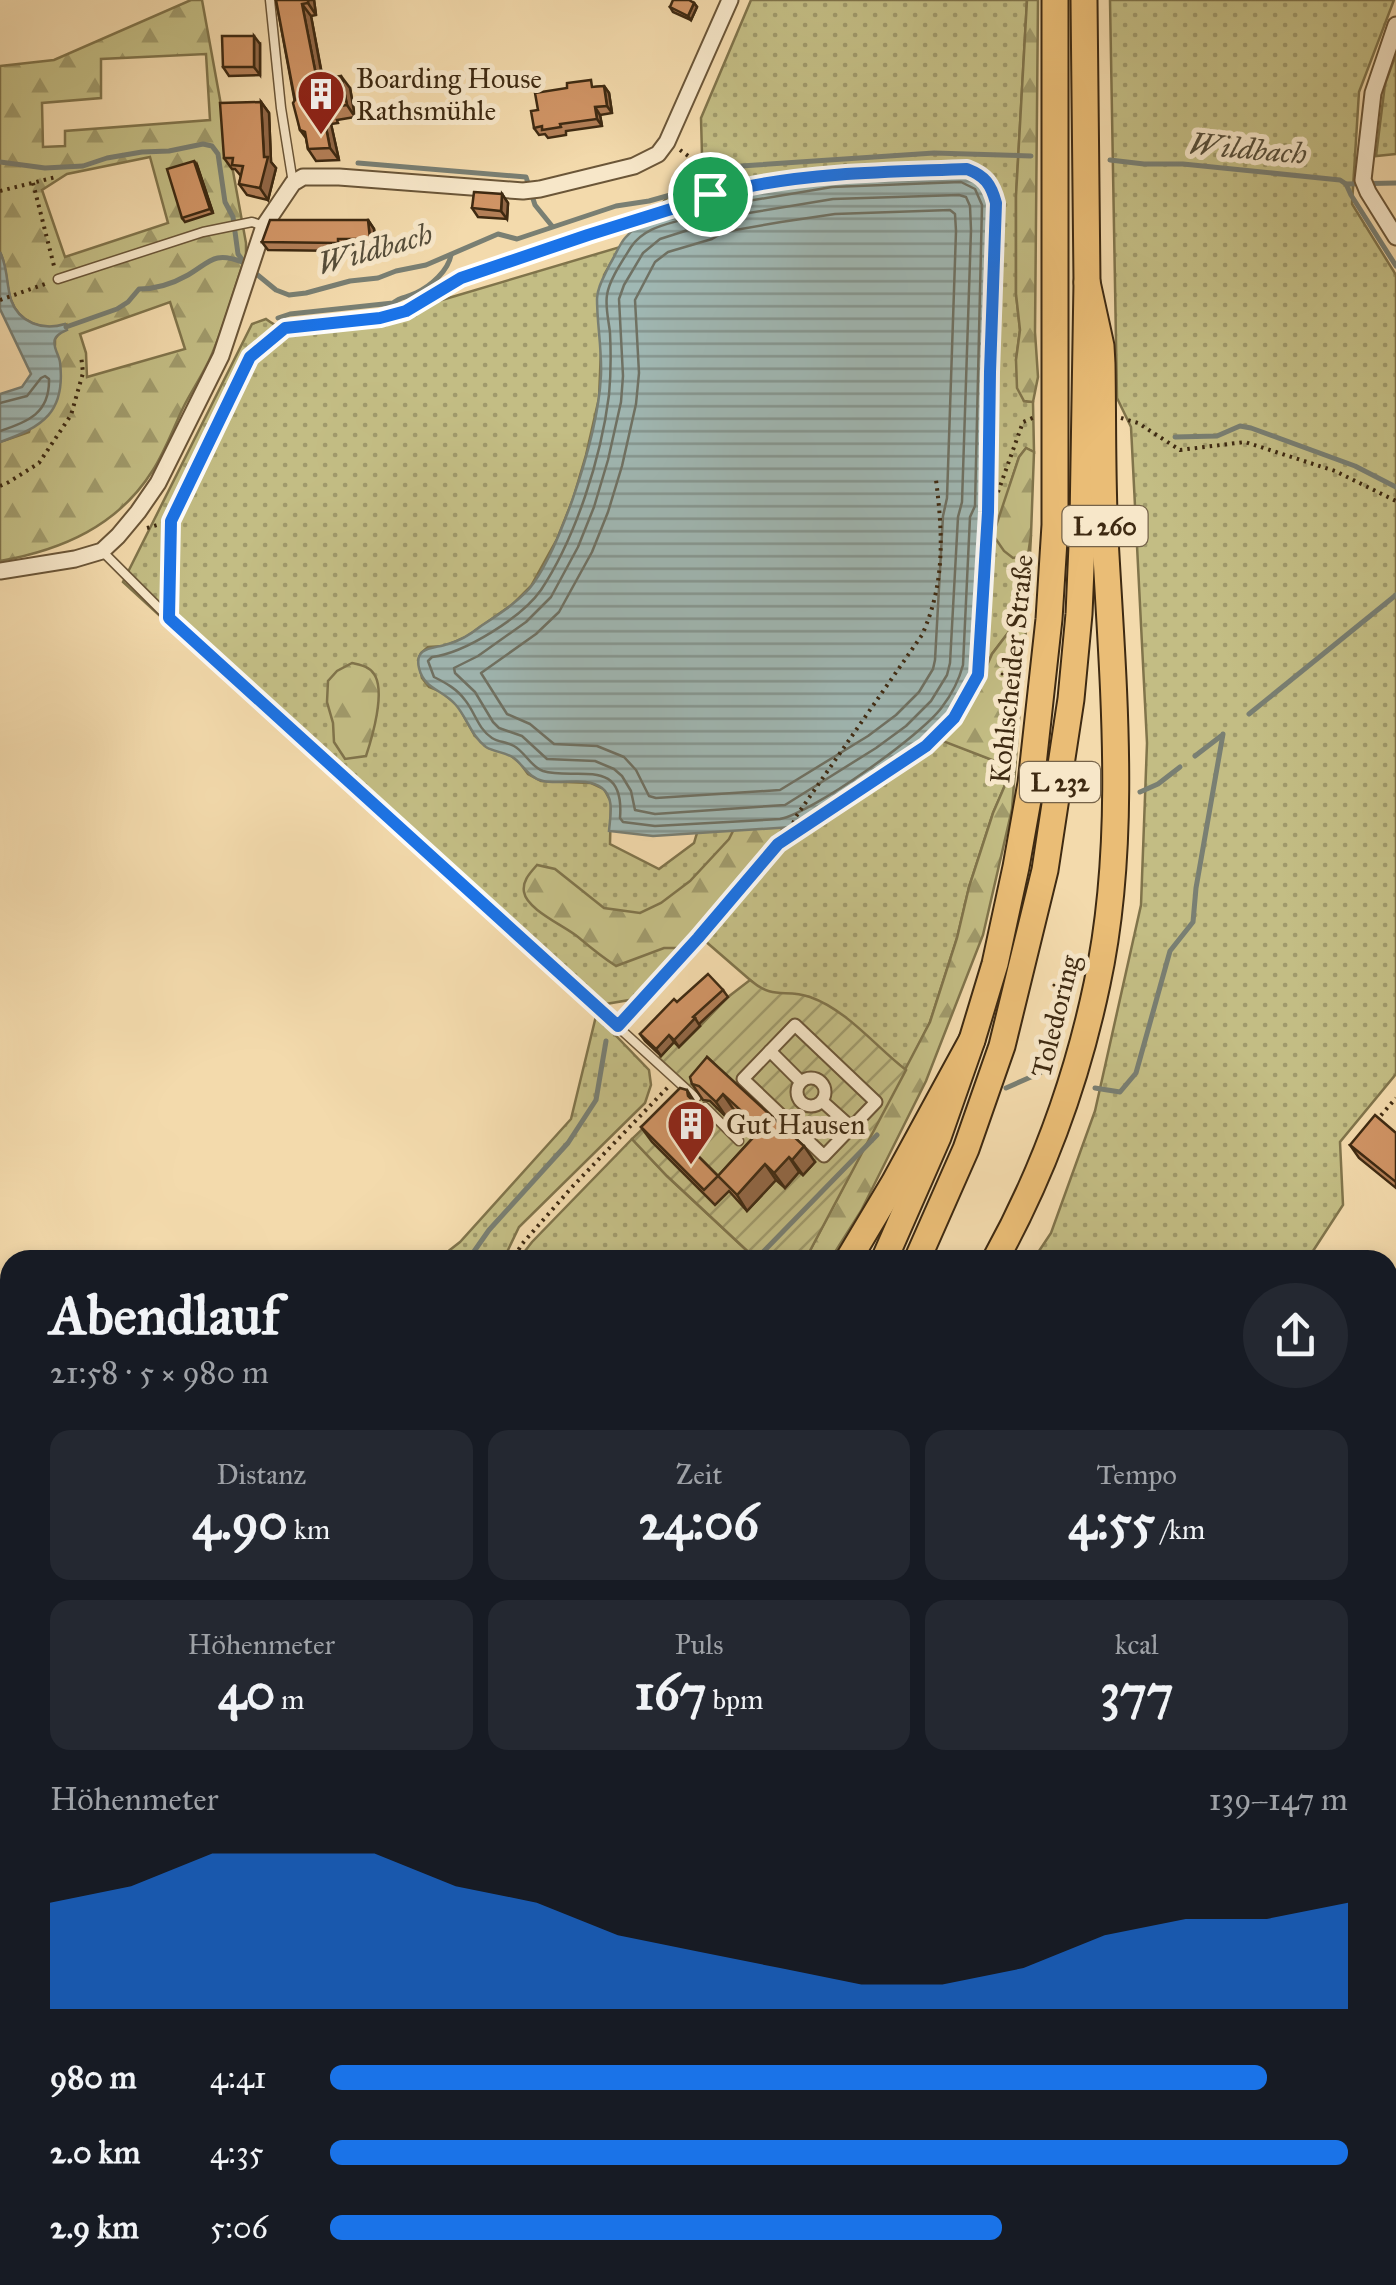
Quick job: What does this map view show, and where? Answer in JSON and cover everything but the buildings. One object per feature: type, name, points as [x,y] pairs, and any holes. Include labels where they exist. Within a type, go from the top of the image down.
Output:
[{"type":"main road","name":"Kohlscheider Straße","points":[[888,1250],[938,1138],[972,1040],[994,964],[1031,783],[1049,618],[1055,508],[1055,0]]},
{"type":"main road","name":"L 232","points":[[921,1250],[989,1086],[1010,1013],[1048,853],[1072,699],[1083,504],[1087,282],[1084,0]]},
{"type":"main road","name":"Toledoring","points":[[1000,1250],[1044,1155],[1070,1086],[1098,982],[1112,874],[1116,697],[1105,534],[1102,364],[1087,282]]},
{"type":"main road","points":[[854,1250],[972,1040]]},
{"type":"street","points":[[0,571],[76,559],[102,550],[138,512],[158,483],[221,356],[264,226],[293,183],[303,177],[340,177],[540,190],[634,166],[658,154],[667,142],[730,0]]},
{"type":"street","points":[[1396,26],[1373,93],[1366,186],[1396,237]]},
{"type":"street","points":[[795,1025],[876,1102],[852,1127],[824,1156],[743,1079],[795,1025]]},
{"type":"street","points":[[770,1050],[800,1081]]},
{"type":"street","points":[[810,1077],[820,1081],[825,1090],[822,1101],[812,1106],[802,1103],[796,1092],[800,1081],[810,1077]]},
{"type":"street","points":[[822,1101],[852,1127]]},
{"type":"lane","points":[[270,0],[293,183]]},
{"type":"lane","points":[[58,279],[203,232],[252,222],[264,226]]},
{"type":"lane","points":[[102,550],[169,618],[696,1098]]},
{"type":"lane","points":[[705,1107],[739,1141]]},
{"type":"path","points":[[667,142],[699,164],[710,192]]},
{"type":"path","points":[[169,618],[171,521],[250,357],[285,328],[380,318],[406,311],[461,278],[700,200],[710,192],[830,174],[967,169],[981,174],[992,186],[996,203],[988,512],[978,675],[954,718],[926,746],[788,837],[766,856],[618,1026]]},
{"type":"path","points":[[0,191],[56,177]]},
{"type":"path","points":[[0,300],[58,279],[33,183]]},
{"type":"path","points":[[0,486],[40,463],[71,415],[84,373],[81,355]]},
{"type":"path","points":[[988,512],[1023,422],[1039,416]]},
{"type":"path","points":[[1115,416],[1138,423],[1180,450],[1245,442],[1335,471],[1396,500]]},
{"type":"path","points":[[788,837],[795,818],[922,635],[933,609],[940,577],[936,480]]},
{"type":"path","points":[[519,1250],[675,1080]]},
{"type":"path","points":[[1374,1124],[1396,1098]]},
{"type":"green space","points":[[191,0],[202,0],[246,255],[209,361],[139,490],[106,521],[87,532],[45,550],[0,561],[0,442],[29,432],[55,339],[65,325],[40,326],[26,320],[9,294],[0,252],[0,66],[54,60]],"holes":[[[206,54],[210,120],[65,131],[65,146],[43,147],[42,103],[101,98],[101,59]],[[150,157],[168,223],[65,257],[42,190],[67,174]],[[170,302],[185,349],[87,377],[80,334]]]},
{"type":"green space","points":[[751,0],[1027,0],[1016,196],[1020,330],[1016,360],[1024,401],[1033,402],[1034,452],[1026,448],[1019,457],[1010,485],[1028,555],[1031,535],[1026,630],[1011,629],[992,654],[970,704],[940,739],[1000,763],[1006,783],[969,887],[930,1022],[906,1070],[809,997],[764,992],[704,940],[778,850],[939,740],[938,730],[924,744],[769,848],[696,936],[635,999],[606,1004],[596,1015],[649,1070],[651,1085],[645,1103],[519,1227],[508,1250],[450,1250],[571,1119],[596,1016],[123,582],[252,324],[266,319],[302,333],[339,330],[620,247],[604,275],[599,398],[573,499],[557,539],[531,586],[513,604],[466,637],[445,646],[428,647],[418,660],[422,678],[429,687],[458,706],[475,736],[488,748],[509,754],[528,774],[541,781],[591,783],[604,789],[611,802],[610,844],[659,869],[694,843],[891,175],[831,177],[705,198],[650,218],[702,155],[701,118]]},
{"type":"green space","points":[[1027,0],[1038,0],[1038,377],[1033,402],[1024,401],[1017,388],[1016,360],[1020,330],[1016,196]]},
{"type":"green space","points":[[1110,0],[1394,0],[1359,92],[1352,204],[1396,275],[1396,1074],[1340,1142],[1343,1205],[1314,1250],[1040,1250],[1051,1233],[1095,1111],[1141,905],[1147,743],[1131,427],[1117,398]]},
{"type":"green space","points":[[1396,54],[1396,154],[1376,156],[1385,84]]},
{"type":"green space","points":[[1026,448],[1034,452],[1031,535],[1028,555],[1013,558],[993,535],[1019,457]]},
{"type":"green space","points":[[1011,629],[1026,630],[1012,809],[983,935],[926,1081],[861,1211],[836,1250],[810,1250],[930,1022],[969,887],[1006,783],[1000,763],[940,740],[970,704],[992,654]]},
{"type":"green space","points":[[352,663],[374,674],[379,691],[366,756],[345,759],[334,742],[327,702],[328,681]]},
{"type":"green space","points":[[796,810],[771,845],[682,948],[664,948],[616,966],[539,911],[524,892],[525,881],[537,865],[555,869],[604,908],[640,913],[690,881],[729,839],[743,811]]},
{"type":"green space","points":[[750,980],[773,992],[810,997],[848,1019],[906,1070],[810,1250],[746,1250],[632,1139],[688,1085],[659,1058],[674,1042],[700,1026]]},
{"type":"green space","points":[[632,1139],[746,1250],[526,1250]]},
{"type":"water","points":[[962,172],[985,187],[991,202],[993,230],[985,512],[980,517],[973,666],[968,684],[949,716],[921,743],[793,827],[653,836],[609,831],[610,802],[602,788],[589,782],[538,779],[514,758],[486,747],[455,704],[425,681],[418,661],[422,652],[461,639],[512,604],[529,589],[548,559],[572,501],[591,439],[601,375],[597,295],[619,247],[641,224],[705,198],[831,177]]},
{"type":"water","points":[[0,252],[11,300],[20,314],[40,326],[65,324],[67,330],[54,342],[61,379],[55,405],[39,423],[0,442],[0,394],[22,387],[31,374],[0,309]]},
{"type":"waterway","name":"Wildbach","points":[[0,162],[45,168],[83,166],[142,152],[212,146],[218,154],[238,254],[246,265]]},
{"type":"waterway","name":"Wildbach","points":[[254,272],[289,295],[378,278],[426,265],[498,234],[517,239],[616,206],[717,182],[741,166],[934,153],[1031,156]]},
{"type":"waterway","name":"Wildbach","points":[[1110,160],[1340,180],[1396,266]]},
{"type":"waterway","points":[[358,163],[526,177],[535,205],[552,226]]},
{"type":"waterway","points":[[1346,184],[1396,183]]},
{"type":"waterway","name":"Wildbach","points":[[674,195],[681,216]]},
{"type":"waterway","points":[[278,318],[393,303],[433,282],[451,255]]},
{"type":"waterway","points":[[66,327],[117,309],[139,289],[170,283],[213,260],[242,262]]},
{"type":"waterway","name":"Wildbach","points":[[1175,437],[1217,436],[1240,426],[1251,428],[1355,466],[1396,487]]},
{"type":"waterway","points":[[1249,714],[1396,595]]},
{"type":"waterway","points":[[1095,1088],[1120,1092],[1136,1073],[1170,951],[1193,922],[1223,734]]},
{"type":"waterway","points":[[1195,756],[1221,736]]},
{"type":"waterway","points":[[1140,792],[1180,767]]},
{"type":"waterway","points":[[475,1250],[568,1143],[596,1100],[606,1041]]},
{"type":"waterway","points":[[1006,1088],[1040,1073]]},
{"type":"waterway","points":[[765,1250],[877,1135]]},
{"type":"place","name":"Boarding House Rathsmühle","points":[[321,136]]},
{"type":"place","name":"Gut Hausen","points":[[691,1166]]},
{"type":"route","points":[[967,169],[981,174],[992,186],[996,203],[988,512],[978,675],[954,718],[926,746],[778,844],[618,1026],[169,618],[171,521],[250,357],[285,328],[380,318],[406,311],[461,278],[710,194],[830,174],[967,169]]}]
